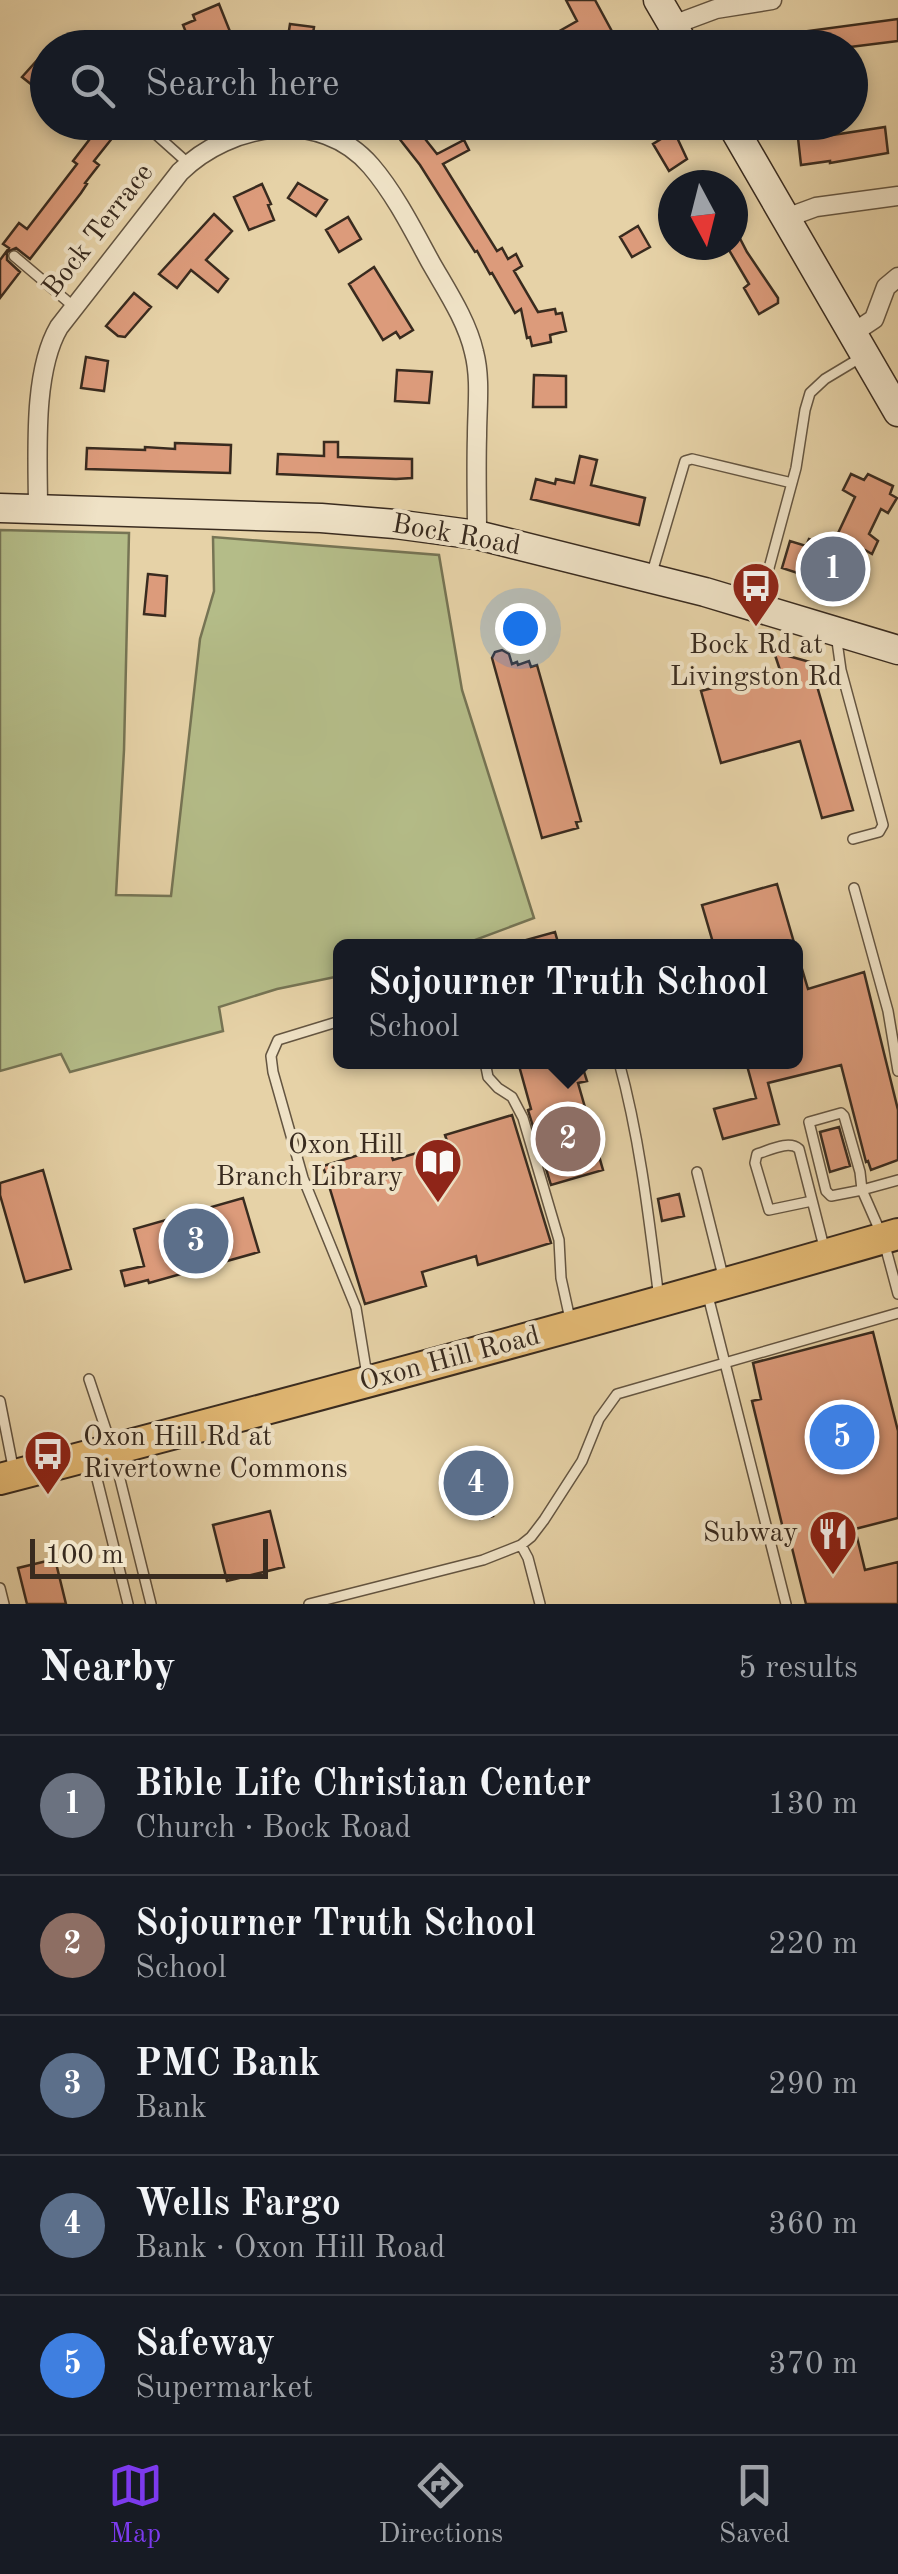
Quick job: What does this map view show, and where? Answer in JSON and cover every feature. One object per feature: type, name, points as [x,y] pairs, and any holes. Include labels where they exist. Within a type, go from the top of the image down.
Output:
[{"type":"main road","points":[[658,0],[676,30]]},
{"type":"main road","points":[[740,140],[898,412]]},
{"type":"main road","name":"Bock Road","points":[[0,508],[321,518],[477,535],[758,608],[898,650]]},
{"type":"main road","name":"Oxon Hill Road","points":[[7,1477],[571,1327],[890,1236]]},
{"type":"street","points":[[688,30],[716,9],[772,0]]},
{"type":"street","name":"Bock Terrace","points":[[38,510],[41,380],[51,340],[189,164],[226,140]]},
{"type":"street","name":"Bock Terrace","points":[[337,140],[370,164],[420,243],[474,349],[478,408],[477,535]]},
{"type":"street","points":[[786,218],[824,206],[898,196]]},
{"type":"street","points":[[859,344],[874,319],[886,286],[898,277]]},
{"type":"lane","points":[[162,140],[189,164]]},
{"type":"lane","points":[[14,256],[74,306]]},
{"type":"lane","points":[[758,608],[792,484],[810,393],[859,344]]},
{"type":"lane","points":[[650,579],[685,461],[692,459],[792,484]]},
{"type":"lane","points":[[835,631],[841,670],[883,825],[878,832],[852,839]]},
{"type":"lane","points":[[854,888],[888,1012],[898,1071]]},
{"type":"lane","points":[[333,1022],[278,1040],[271,1056],[303,1178],[356,1308],[368,1381]]},
{"type":"lane","points":[[487,1069],[488,1077],[498,1088],[512,1096],[523,1118],[558,1240],[571,1327]]},
{"type":"lane","points":[[621,1069],[648,1206],[659,1301]]},
{"type":"lane","points":[[898,1180],[862,1190],[831,1196],[826,1191],[809,1122],[841,1113],[844,1116],[862,1190],[890,1236],[898,1294]]},
{"type":"lane","points":[[812,1201],[769,1210],[755,1163],[758,1154],[789,1145],[799,1150],[826,1255]]},
{"type":"lane","points":[[697,1172],[724,1362],[786,1604]]},
{"type":"lane","points":[[309,1604],[483,1560],[521,1545],[544,1520],[582,1461],[599,1419],[617,1394],[898,1313]]},
{"type":"lane","points":[[89,1379],[128,1604]]},
{"type":"lane","points":[[0,1401],[7,1477]]},
{"type":"lane","points":[[102,1454],[151,1604]]},
{"type":"lane","points":[[521,1545],[540,1604]]},
{"type":"lane","points":[[0,1588],[4,1604]]},
{"type":"green space","points":[[0,530],[129,533],[116,895],[171,896],[200,639],[214,591],[213,537],[439,555],[462,690],[534,918],[478,939],[333,939],[333,977],[219,1007],[223,1031],[70,1072],[61,1054],[0,1071]]},
{"type":"building","points":[[566,0],[595,0],[611,30],[561,30],[577,21]]},
{"type":"building","points":[[219,4],[229,30],[185,30],[183,25],[195,20],[193,15]]},
{"type":"building","points":[[898,19],[898,41],[868,45],[868,30],[816,30]]},
{"type":"building","points":[[290,24],[314,27],[314,30],[289,30]]},
{"type":"building","points":[[885,127],[888,153],[801,165],[798,140],[868,140],[868,130]]},
{"type":"building","points":[[89,140],[111,140],[94,161],[99,165],[81,193],[30,259],[16,248],[7,252],[7,260],[20,272],[0,298],[0,260],[9,248],[3,244],[19,223],[27,229],[77,164],[73,161]]},
{"type":"building","points":[[400,140],[426,140],[437,154],[464,140],[469,150],[443,164],[497,251],[502,248],[508,259],[516,254],[522,266],[514,271],[538,312],[555,309],[556,314],[562,313],[566,331],[550,335],[551,342],[532,346],[521,309],[515,313]]},
{"type":"building","points":[[678,140],[687,159],[668,170],[653,144]]},
{"type":"building","points":[[298,183],[327,200],[316,216],[288,198]]},
{"type":"building","points":[[262,184],[274,220],[249,230],[234,197]]},
{"type":"building","points":[[214,214],[232,231],[206,260],[228,279],[218,292],[191,270],[177,288],[159,274]]},
{"type":"building","points":[[348,217],[361,239],[339,252],[326,230]]},
{"type":"building","points":[[638,226],[650,247],[632,257],[620,237]]},
{"type":"building","points":[[748,253],[778,303],[759,314],[744,288],[749,284],[735,260],[748,260]]},
{"type":"building","points":[[374,267],[413,330],[400,338],[396,332],[383,340],[349,284]]},
{"type":"building","points":[[134,293],[151,307],[125,337],[118,336],[106,326]]},
{"type":"building","points":[[86,357],[108,361],[104,391],[81,388]]},
{"type":"building","points":[[397,370],[432,372],[429,403],[395,401]]},
{"type":"building","points":[[534,375],[566,376],[566,407],[533,407]]},
{"type":"building","points":[[324,442],[338,442],[338,457],[412,459],[412,478],[277,474],[278,454],[324,456]]},
{"type":"building","points":[[175,443],[231,445],[230,473],[86,469],[87,448],[175,449]]},
{"type":"building","points":[[580,456],[597,460],[591,485],[645,498],[639,525],[531,499],[536,479],[574,483]]},
{"type":"building","points":[[851,474],[864,480],[868,474],[893,486],[890,494],[897,498],[888,513],[881,509],[869,534],[878,541],[872,554],[865,550],[853,591],[782,568],[790,541],[806,546],[809,539],[832,546],[855,497],[843,490]]},
{"type":"building","points":[[148,574],[167,576],[165,616],[144,614]]},
{"type":"building","points":[[502,650],[509,654],[512,664],[529,661],[531,667],[537,665],[581,821],[576,822],[578,828],[542,838],[492,658]]},
{"type":"building","points":[[774,652],[810,662],[853,810],[822,818],[800,741],[721,763],[701,691],[780,670]]},
{"type":"building","points":[[777,884],[793,939],[712,939],[702,905]]},
{"type":"building","points":[[555,932],[557,939],[530,939]]},
{"type":"building","points":[[803,972],[808,989],[864,972],[898,1110],[898,1160],[871,1170],[866,1162],[841,1065],[768,1083],[779,1124],[723,1139],[714,1109],[756,1098],[748,1069],[803,1069]]},
{"type":"building","points":[[520,1069],[583,1069],[587,1081],[578,1083],[603,1170],[551,1185],[528,1110],[531,1109]]},
{"type":"building","name":"Oxon Hill Branch Library","points":[[512,1115],[551,1243],[478,1265],[476,1256],[422,1272],[426,1286],[365,1304],[323,1166],[388,1146],[393,1160],[448,1144],[445,1135]]},
{"type":"building","points":[[839,1127],[850,1166],[830,1172],[820,1132]]},
{"type":"building","points":[[43,1170],[71,1269],[25,1282],[0,1183]]},
{"type":"building","points":[[679,1194],[684,1216],[662,1221],[658,1199]]},
{"type":"building","points":[[243,1198],[259,1252],[125,1286],[121,1271],[144,1266],[134,1229]]},
{"type":"building","points":[[873,1332],[898,1431],[898,1518],[855,1529],[865,1570],[898,1562],[898,1604],[806,1604],[791,1544],[787,1545],[752,1401],[761,1399],[753,1363]]},
{"type":"building","points":[[496,1460],[504,1494],[488,1498],[493,1516],[480,1519],[475,1501],[457,1505],[448,1472]]},
{"type":"building","points":[[270,1511],[284,1567],[227,1581],[213,1525]]},
{"type":"building","points":[[55,1559],[66,1604],[27,1604],[18,1568]]},
{"type":"place","name":"Bible Life Christian Center","points":[[833,569]]},
{"type":"place","name":"Bock Rd at Livingston Rd","points":[[756,628]]},
{"type":"place","name":"Sojourner Truth School","points":[[568,1139]]},
{"type":"place","name":"Oxon Hill Branch Library","points":[[438,1204]]},
{"type":"place","name":"PMC Bank","points":[[196,1241]]},
{"type":"place","name":"Safeway","points":[[842,1437]]},
{"type":"place","name":"Wells Fargo","points":[[476,1483]]},
{"type":"place","name":"Oxon Hill Rd at Rivertowne Commons","points":[[48,1496]]},
{"type":"place","name":"Subway","points":[[833,1576]]}]
